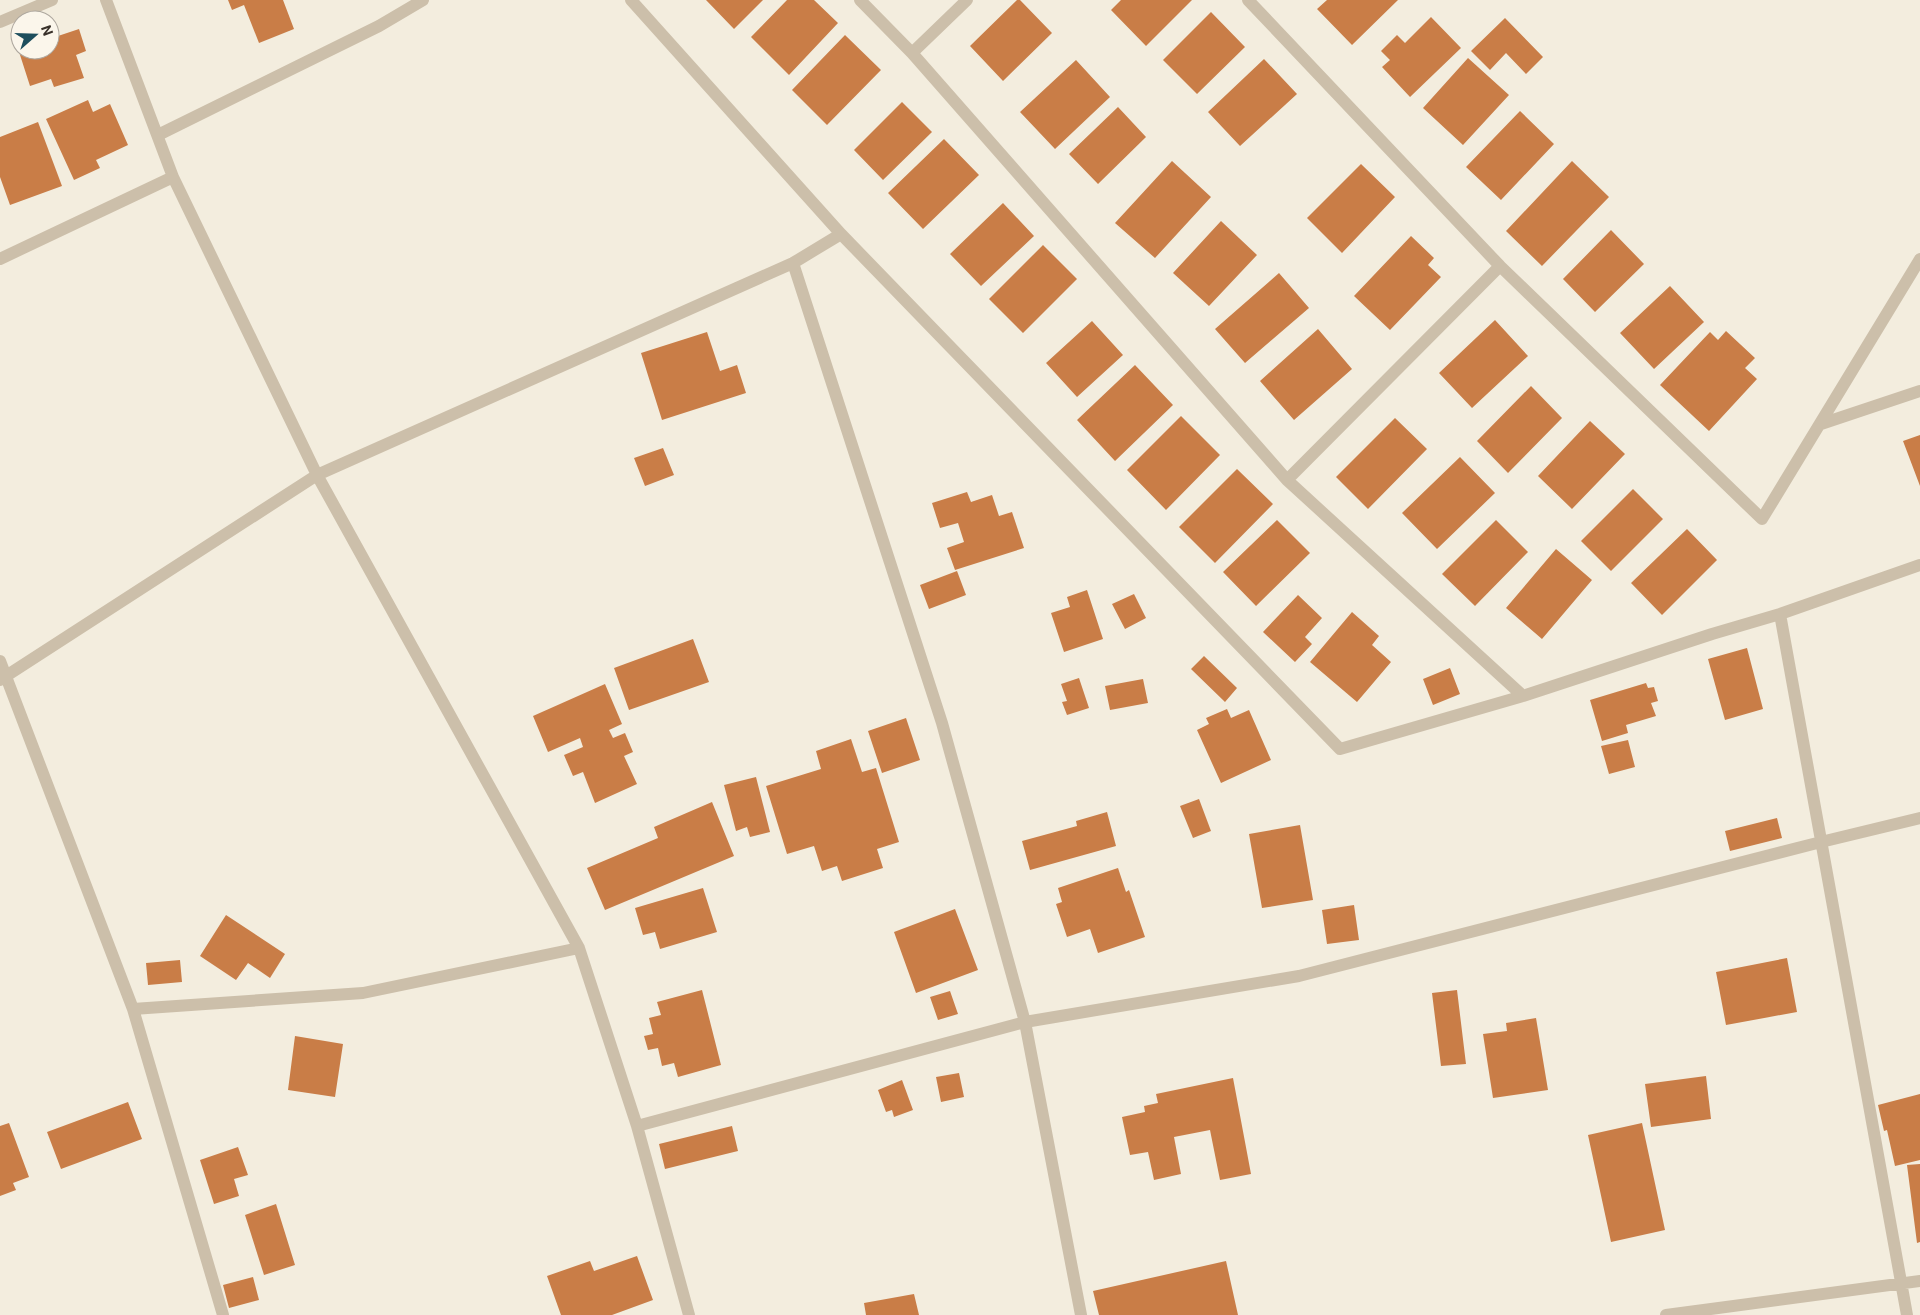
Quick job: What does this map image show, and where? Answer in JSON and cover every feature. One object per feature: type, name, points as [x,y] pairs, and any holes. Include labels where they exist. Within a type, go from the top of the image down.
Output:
[{"type":"street","points":[[0,22],[52,0]]},
{"type":"street","points":[[106,0],[173,177],[317,475],[579,948],[637,1126],[689,1315]]},
{"type":"street","points":[[158,135],[379,26],[423,0]]},
{"type":"street","points":[[630,0],[841,234],[1340,749],[1523,696],[1712,634],[1780,614],[1920,565]]},
{"type":"street","points":[[860,0],[912,54],[1287,480],[1523,696]]},
{"type":"street","points":[[912,54],[967,0]]},
{"type":"street","points":[[1248,0],[1500,266],[1762,519],[1920,259]]},
{"type":"street","points":[[0,259],[173,177]]},
{"type":"street","points":[[3,678],[317,475],[793,263],[841,234]]},
{"type":"street","points":[[793,263],[942,723],[1025,1022],[1081,1315]]},
{"type":"street","points":[[1287,480],[1500,266]]},
{"type":"street","points":[[1821,424],[1920,391]]},
{"type":"street","points":[[1780,614],[1907,1315]]},
{"type":"street","points":[[0,661],[3,678],[133,1009],[223,1315]]},
{"type":"street","points":[[637,1126],[1025,1022],[1299,976],[1920,818]]},
{"type":"street","points":[[133,1009],[363,994],[579,948]]},
{"type":"street","points":[[1666,1315],[1920,1281]]},
{"type":"building","points":[[228,0],[283,0],[294,29],[259,43],[244,5],[232,10]]},
{"type":"building","points":[[706,0],[763,0],[734,29]]},
{"type":"building","points":[[787,0],[814,0],[838,23],[789,75],[751,37]]},
{"type":"building","points":[[1017,0],[1020,0],[1052,33],[1003,81],[970,46]]},
{"type":"building","points":[[1121,0],[1192,0],[1146,46],[1111,10]]},
{"type":"building","points":[[1327,0],[1398,0],[1352,45],[1317,9]]},
{"type":"building","points":[[1211,12],[1245,47],[1197,94],[1163,60]]},
{"type":"building","points":[[1431,17],[1461,48],[1410,97],[1382,67],[1390,60],[1381,51],[1397,35],[1405,43]]},
{"type":"building","points":[[1505,18],[1543,57],[1526,74],[1506,53],[1490,70],[1471,51]]},
{"type":"building","points":[[79,29],[86,51],[76,55],[84,78],[54,87],[51,79],[30,86],[22,60],[60,60],[60,35]]},
{"type":"building","points":[[845,35],[881,70],[827,125],[792,90]]},
{"type":"building","points":[[1468,58],[1509,95],[1463,145],[1423,108]]},
{"type":"building","points":[[1264,59],[1297,94],[1240,146],[1208,112]]},
{"type":"building","points":[[1076,60],[1110,97],[1055,149],[1020,112]]},
{"type":"building","points":[[88,100],[93,112],[110,104],[128,145],[96,160],[100,168],[74,180],[46,119]]},
{"type":"building","points":[[902,102],[932,132],[883,180],[854,150]]},
{"type":"building","points":[[1118,107],[1146,137],[1098,184],[1069,154]]},
{"type":"building","points":[[1520,111],[1554,144],[1501,200],[1466,167]]},
{"type":"building","points":[[38,122],[62,186],[10,205],[0,177],[0,137]]},
{"type":"building","points":[[944,139],[979,175],[923,229],[888,193]]},
{"type":"building","points":[[1172,161],[1211,197],[1155,258],[1115,223]]},
{"type":"building","points":[[1572,161],[1609,197],[1542,266],[1506,231]]},
{"type":"building","points":[[1361,164],[1395,197],[1342,253],[1307,218]]},
{"type":"building","points":[[1003,203],[1034,236],[981,286],[950,254]]},
{"type":"building","points":[[1221,221],[1257,255],[1209,306],[1173,273]]},
{"type":"building","points":[[1611,230],[1644,264],[1595,312],[1563,279]]},
{"type":"building","points":[[1411,236],[1434,258],[1428,265],[1441,277],[1390,330],[1354,296]]},
{"type":"building","points":[[1043,245],[1077,279],[1023,333],[989,299]]},
{"type":"building","points":[[1279,273],[1309,308],[1245,363],[1215,329]]},
{"type":"building","points":[[1670,286],[1704,322],[1654,369],[1620,333]]},
{"type":"building","points":[[1495,320],[1528,356],[1472,408],[1439,373]]},
{"type":"building","points":[[1092,321],[1123,355],[1077,397],[1046,363]]},
{"type":"building","points":[[1318,329],[1352,369],[1294,420],[1260,381]]},
{"type":"building","points":[[1726,331],[1755,358],[1745,368],[1757,379],[1709,431],[1660,385],[1710,332],[1718,340]]},
{"type":"building","points":[[707,332],[720,371],[737,365],[746,393],[662,420],[641,353]]},
{"type":"building","points":[[1135,365],[1173,405],[1115,461],[1077,420]]},
{"type":"building","points":[[1531,386],[1562,418],[1508,473],[1477,441]]},
{"type":"building","points":[[1181,416],[1220,455],[1166,510],[1127,470]]},
{"type":"building","points":[[1395,418],[1427,449],[1368,509],[1336,477]]},
{"type":"building","points":[[1590,421],[1625,454],[1572,509],[1538,476]]},
{"type":"building","points":[[1920,435],[1920,486],[1903,441]]},
{"type":"building","points":[[663,448],[674,475],[645,486],[634,458]]},
{"type":"building","points":[[1460,457],[1495,493],[1437,549],[1402,513]]},
{"type":"building","points":[[1237,469],[1273,504],[1215,563],[1179,527]]},
{"type":"building","points":[[1633,489],[1663,519],[1611,571],[1581,541]]},
{"type":"building","points":[[967,492],[971,502],[992,495],[999,516],[1012,512],[1024,548],[955,570],[947,548],[964,542],[958,523],[940,528],[932,503]]},
{"type":"building","points":[[1277,520],[1310,553],[1256,606],[1223,572]]},
{"type":"building","points":[[1496,520],[1528,552],[1475,606],[1442,574]]},
{"type":"building","points":[[1687,529],[1717,560],[1662,615],[1631,583]]},
{"type":"building","points":[[1556,549],[1592,580],[1542,639],[1506,608]]},
{"type":"building","points":[[957,571],[966,595],[929,609],[920,585]]},
{"type":"building","points":[[1087,590],[1103,639],[1064,652],[1051,613],[1070,607],[1067,597]]},
{"type":"building","points":[[1134,594],[1146,618],[1125,629],[1112,604]]},
{"type":"building","points":[[1298,595],[1322,618],[1305,637],[1312,644],[1295,662],[1263,632]]},
{"type":"building","points":[[1352,612],[1379,636],[1372,645],[1391,662],[1357,702],[1310,662]]},
{"type":"building","points":[[693,639],[709,682],[629,710],[614,668]]},
{"type":"building","points":[[1747,648],[1763,709],[1725,720],[1708,659]]},
{"type":"building","points":[[1204,656],[1237,688],[1225,702],[1191,669]]},
{"type":"building","points":[[1450,668],[1460,694],[1433,705],[1423,679]]},
{"type":"building","points":[[1079,678],[1089,708],[1067,715],[1062,702],[1067,701],[1061,684]]},
{"type":"building","points":[[1143,679],[1148,703],[1110,710],[1105,686]]},
{"type":"building","points":[[1646,683],[1648,688],[1654,687],[1658,701],[1651,703],[1656,716],[1626,725],[1628,733],[1602,741],[1590,700]]},
{"type":"building","points":[[605,684],[622,724],[609,730],[613,738],[625,733],[633,752],[624,756],[637,784],[595,803],[583,772],[573,776],[564,755],[583,747],[580,738],[548,752],[533,716]]},
{"type":"building","points":[[1227,709],[1231,718],[1249,710],[1271,760],[1221,783],[1197,730],[1209,724],[1206,718]]},
{"type":"building","points":[[906,718],[920,760],[882,773],[868,731]]},
{"type":"building","points":[[851,739],[862,772],[876,768],[899,842],[877,849],[883,868],[842,881],[837,866],[822,871],[814,846],[787,854],[766,786],[821,769],[816,751]]},
{"type":"building","points":[[1628,740],[1635,767],[1609,774],[1601,746]]},
{"type":"building","points":[[756,777],[770,832],[750,837],[747,827],[736,831],[724,785]]},
{"type":"building","points":[[1199,799],[1211,831],[1193,838],[1180,806]]},
{"type":"building","points":[[712,802],[734,856],[605,910],[587,868],[658,838],[654,827]]},
{"type":"building","points":[[1107,812],[1116,846],[1030,870],[1022,841],[1077,826],[1076,821]]},
{"type":"building","points":[[1777,818],[1782,838],[1730,851],[1725,831]]},
{"type":"building","points":[[1300,825],[1313,900],[1262,908],[1249,834]]},
{"type":"building","points":[[1118,868],[1126,892],[1129,890],[1145,937],[1098,953],[1090,929],[1067,937],[1056,904],[1062,902],[1058,888]]},
{"type":"building","points":[[703,888],[717,932],[660,949],[655,932],[643,935],[635,908]]},
{"type":"building","points":[[1354,905],[1359,940],[1327,944],[1322,910]]},
{"type":"building","points":[[955,909],[978,970],[916,993],[894,932]]},
{"type":"building","points":[[226,915],[285,954],[270,978],[248,963],[236,980],[200,956]]},
{"type":"building","points":[[1787,958],[1797,1012],[1726,1025],[1716,972]]},
{"type":"building","points":[[180,960],[182,982],[148,985],[146,963]]},
{"type":"building","points":[[702,990],[721,1065],[678,1077],[674,1063],[662,1066],[658,1048],[648,1050],[644,1036],[653,1034],[649,1018],[661,1015],[657,1002]]},
{"type":"building","points":[[1457,990],[1466,1064],[1441,1066],[1432,993]]},
{"type":"building","points":[[950,991],[958,1014],[938,1020],[930,997]]},
{"type":"building","points":[[1536,1018],[1548,1090],[1493,1098],[1483,1034],[1507,1031],[1506,1023]]},
{"type":"building","points":[[295,1036],[343,1044],[335,1097],[288,1090]]},
{"type":"building","points":[[959,1073],[964,1097],[941,1102],[936,1077]]},
{"type":"building","points":[[1706,1076],[1711,1119],[1651,1127],[1645,1084]]},
{"type":"building","points":[[1233,1078],[1251,1174],[1220,1180],[1210,1130],[1174,1137],[1181,1174],[1154,1180],[1148,1152],[1130,1155],[1122,1117],[1145,1112],[1144,1106],[1158,1103],[1156,1094]]},
{"type":"building","points":[[902,1080],[913,1110],[894,1117],[892,1110],[886,1112],[878,1090]]},
{"type":"building","points":[[1920,1094],[1920,1160],[1895,1166],[1887,1130],[1884,1131],[1878,1105]]},
{"type":"building","points":[[128,1102],[142,1139],[61,1169],[47,1132]]},
{"type":"building","points":[[9,1123],[29,1177],[13,1183],[16,1190],[0,1196],[0,1126]]},
{"type":"building","points":[[1642,1123],[1665,1230],[1611,1242],[1588,1135]]},
{"type":"building","points":[[732,1126],[738,1151],[665,1169],[659,1144]]},
{"type":"building","points":[[238,1147],[248,1175],[234,1179],[239,1196],[214,1204],[200,1160]]},
{"type":"building","points":[[1920,1164],[1920,1242],[1917,1243],[1907,1165]]},
{"type":"building","points":[[276,1204],[295,1265],[264,1275],[245,1215]]},
{"type":"building","points":[[637,1256],[653,1300],[612,1315],[561,1315],[547,1276],[590,1261],[594,1271]]},
{"type":"building","points":[[1226,1261],[1238,1315],[1099,1315],[1093,1291]]},
{"type":"building","points":[[253,1277],[259,1300],[229,1308],[223,1285]]},
{"type":"building","points":[[914,1294],[919,1315],[866,1315],[864,1303]]}]
